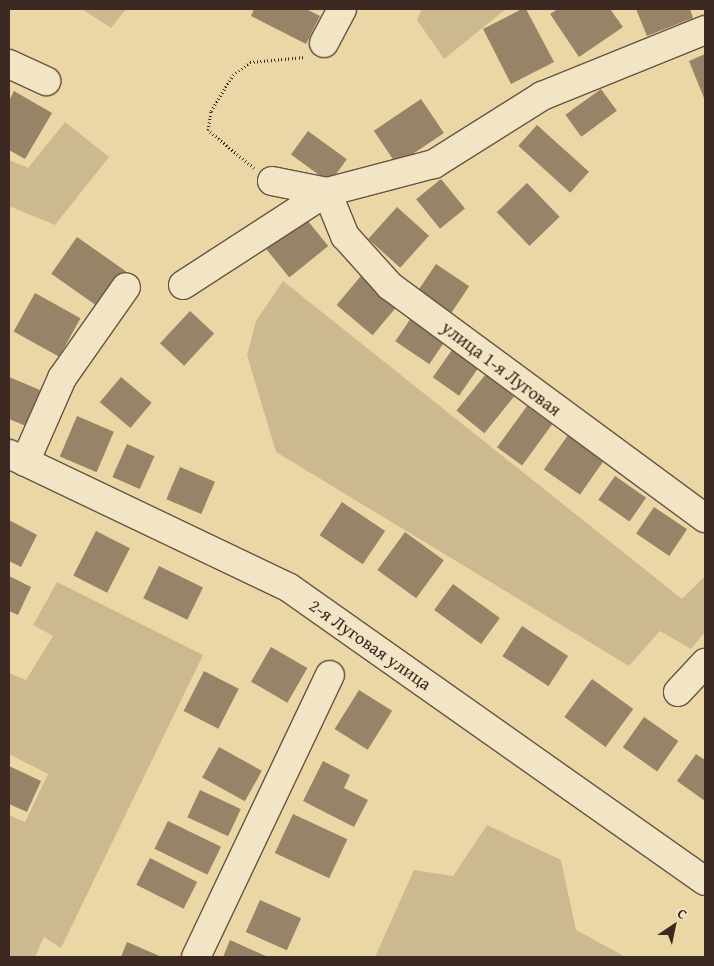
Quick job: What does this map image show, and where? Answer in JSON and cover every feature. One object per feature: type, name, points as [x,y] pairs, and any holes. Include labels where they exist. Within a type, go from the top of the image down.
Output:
[{"type":"street","points":[[324,43],[342,9]]},
{"type":"street","points":[[183,285],[327,192],[434,164],[542,96],[705,30]]},
{"type":"street","points":[[9,64],[46,81]]},
{"type":"street","points":[[272,182],[327,192]]},
{"type":"street","name":"улица 1-я Луговая","points":[[327,192],[345,236],[390,286],[705,518]]},
{"type":"street","points":[[17,458],[62,378],[126,287]]},
{"type":"street","name":"2-я Луговая улица","points":[[17,458],[288,587],[705,881]]},
{"type":"street","points":[[678,692],[705,663]]},
{"type":"street","points":[[196,957],[330,675]]},
{"type":"path","points":[[272,182],[208,130],[211,111],[233,75],[250,62],[304,58],[324,43]]},
{"type":"shaded area","points":[[82,9],[126,9],[111,28]]},
{"type":"shaded area","points":[[422,9],[506,9],[444,59],[417,20]]},
{"type":"shaded area","points":[[65,122],[109,157],[55,225],[9,206],[9,160],[28,168]]},
{"type":"shaded area","points":[[283,281],[682,599],[705,576],[705,632],[691,649],[660,631],[629,666],[276,452],[247,355],[256,321]]},
{"type":"shaded area","points":[[57,582],[203,655],[61,948],[44,937],[35,957],[9,957],[9,815],[25,822],[48,774],[9,754],[9,673],[26,680],[53,636],[33,625]]},
{"type":"shaded area","points":[[487,825],[561,860],[576,930],[626,957],[375,957],[414,870],[453,876]]},
{"type":"building","points":[[254,9],[306,9],[320,16],[306,44],[251,16]]},
{"type":"building","points":[[522,9],[526,9],[554,62],[511,84],[483,29]]},
{"type":"building","points":[[558,9],[610,9],[623,27],[579,57],[550,14]]},
{"type":"building","points":[[636,9],[690,9],[693,18],[647,36]]},
{"type":"building","points":[[705,54],[705,98],[704,98],[689,61]]},
{"type":"building","points":[[601,89],[617,111],[581,137],[565,115]]},
{"type":"building","points":[[14,91],[52,113],[25,159],[9,150],[9,101]]},
{"type":"building","points":[[421,99],[444,133],[397,165],[374,131]]},
{"type":"building","points":[[537,125],[589,172],[570,193],[518,146]]},
{"type":"building","points":[[308,131],[347,159],[330,183],[291,154]]},
{"type":"building","points":[[441,179],[465,209],[440,229],[416,199]]},
{"type":"building","points":[[527,183],[560,217],[529,246],[497,212]]},
{"type":"building","points":[[397,207],[429,236],[400,268],[368,239]]},
{"type":"building","points":[[303,215],[328,246],[289,278],[264,246]]},
{"type":"building","points":[[77,237],[126,271],[100,308],[51,274]]},
{"type":"building","points":[[436,264],[469,286],[451,313],[418,291]]},
{"type":"building","points":[[361,276],[397,306],[373,335],[337,305]]},
{"type":"building","points":[[35,293],[80,318],[59,357],[14,331]]},
{"type":"building","points":[[190,311],[214,334],[184,366],[160,343]]},
{"type":"building","points":[[411,318],[445,341],[429,364],[395,341]]},
{"type":"building","points":[[454,347],[480,365],[459,396],[433,377]]},
{"type":"building","points":[[486,374],[514,397],[484,433],[456,411]]},
{"type":"building","points":[[9,377],[40,390],[26,426],[9,419]]},
{"type":"building","points":[[121,377],[152,403],[130,428],[100,402]]},
{"type":"building","points":[[527,406],[552,424],[522,465],[497,447]]},
{"type":"building","points":[[77,416],[114,432],[97,472],[60,457]]},
{"type":"building","points":[[568,435],[604,460],[580,495],[544,469]]},
{"type":"building","points":[[127,444],[154,456],[140,489],[112,477]]},
{"type":"building","points":[[180,467],[215,482],[201,514],[166,499]]},
{"type":"building","points":[[615,476],[646,498],[629,522],[598,500]]},
{"type":"building","points":[[342,502],[385,531],[363,564],[320,535]]},
{"type":"building","points":[[654,507],[687,529],[669,556],[636,534]]},
{"type":"building","points":[[9,520],[37,535],[21,567],[9,561]]},
{"type":"building","points":[[96,531],[130,548],[107,593],[73,576]]},
{"type":"building","points":[[405,532],[444,560],[416,598],[377,570]]},
{"type":"building","points":[[159,566],[203,587],[187,620],[143,598]]},
{"type":"building","points":[[9,576],[31,587],[18,615],[9,611]]},
{"type":"building","points":[[453,584],[500,618],[481,644],[434,610]]},
{"type":"building","points":[[522,626],[568,656],[549,686],[502,656]]},
{"type":"building","points":[[271,647],[307,668],[287,703],[251,682]]},
{"type":"building","points":[[204,671],[239,689],[218,729],[184,711]]},
{"type":"building","points":[[592,679],[633,709],[606,747],[564,717]]},
{"type":"building","points":[[359,690],[392,711],[368,750],[335,729]]},
{"type":"building","points":[[644,717],[678,741],[657,771],[623,747]]},
{"type":"building","points":[[219,747],[262,771],[245,801],[202,778]]},
{"type":"building","points":[[696,754],[705,760],[705,801],[677,781]]},
{"type":"building","points":[[323,761],[350,775],[344,788],[368,800],[354,827],[303,801]]},
{"type":"building","points":[[9,766],[41,781],[27,812],[9,804]]},
{"type":"building","points":[[200,790],[241,809],[228,836],[187,817]]},
{"type":"building","points":[[293,814],[347,839],[329,878],[275,853]]},
{"type":"building","points":[[168,821],[221,847],[207,875],[154,849]]},
{"type":"building","points":[[150,858],[197,882],[184,909],[136,885]]},
{"type":"building","points":[[260,900],[301,918],[287,950],[246,932]]},
{"type":"building","points":[[230,940],[268,957],[223,957]]},
{"type":"building","points":[[127,942],[162,957],[121,957]]}]
